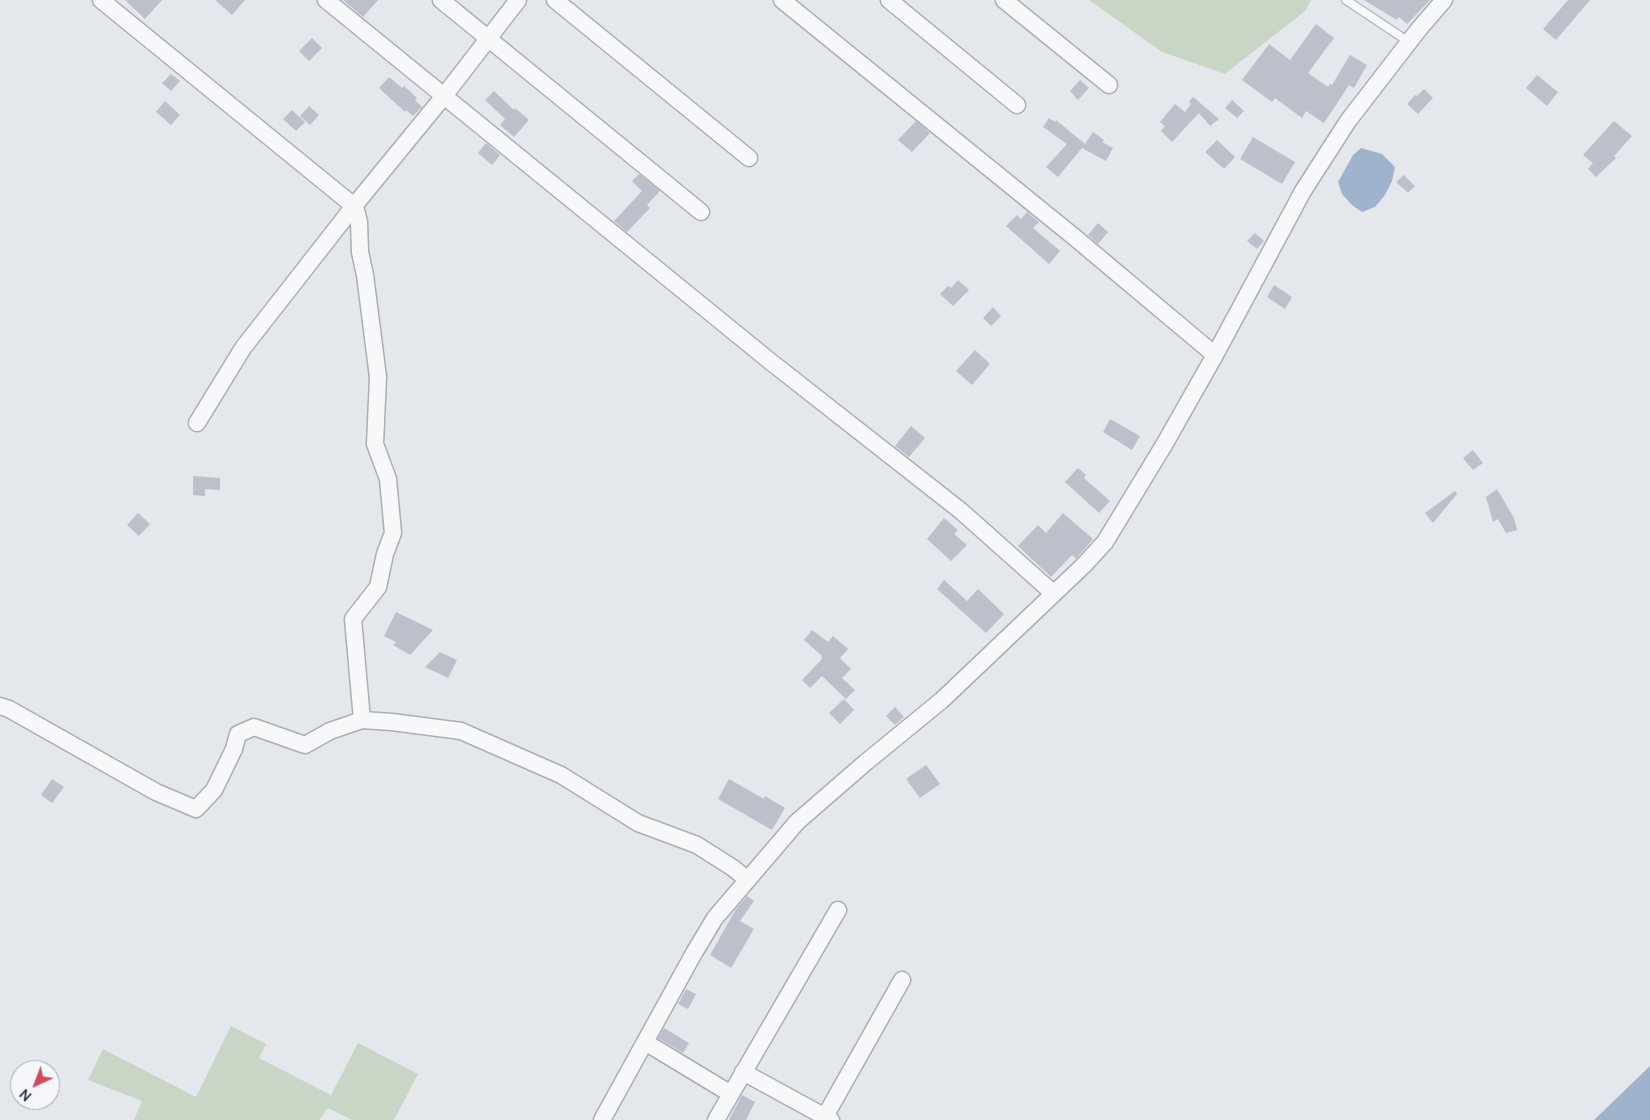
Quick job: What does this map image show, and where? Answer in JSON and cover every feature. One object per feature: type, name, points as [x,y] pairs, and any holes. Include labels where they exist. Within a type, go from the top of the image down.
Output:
[{"type":"street","points":[[100,0],[354,206],[359,222],[360,252],[365,275],[378,377],[375,444],[388,479],[393,533],[385,554],[378,587],[352,619],[362,720]]},
{"type":"street","points":[[326,0],[771,362],[961,511],[1053,593]]},
{"type":"street","points":[[441,0],[701,212]]},
{"type":"street","points":[[197,423],[244,348],[518,0]]},
{"type":"street","points":[[555,0],[749,158]]},
{"type":"street","points":[[782,0],[1073,236],[1215,356]]},
{"type":"street","points":[[890,0],[1017,105]]},
{"type":"street","points":[[1004,0],[1109,85]]},
{"type":"street","points":[[602,1120],[715,918],[797,822],[942,700],[1105,542],[1215,356],[1303,191],[1348,120],[1444,0]]},
{"type":"street","points":[[0,706],[156,792],[196,809],[214,790],[234,749],[238,734],[254,727],[305,745],[330,731],[362,720],[392,722],[461,732],[561,775],[638,823],[697,845],[748,880]]},
{"type":"street","points":[[716,1120],[838,910]]},
{"type":"street","points":[[743,1072],[826,1119],[902,980]]},
{"type":"street","points":[[645,1042],[731,1094]]},
{"type":"lane","points":[[1346,0],[1409,42]]},
{"type":"green space","points":[[1089,0],[1311,0],[1305,11],[1225,74],[1162,52]]},
{"type":"green space","points":[[231,1026],[266,1044],[259,1058],[331,1095],[358,1043],[418,1074],[394,1120],[352,1120],[327,1109],[319,1120],[134,1120],[142,1101],[88,1080],[103,1049],[196,1097]]},
{"type":"water","points":[[1361,148],[1382,154],[1395,167],[1392,181],[1385,195],[1375,207],[1362,212],[1342,194],[1338,182],[1353,155]]},
{"type":"water","points":[[1650,1066],[1650,1120],[1594,1120],[1595,1119]]},
{"type":"building","points":[[125,0],[162,0],[145,19]]},
{"type":"building","points":[[215,0],[245,0],[232,15]]},
{"type":"building","points":[[343,0],[378,0],[363,17]]},
{"type":"building","points":[[1364,0],[1430,0],[1407,24],[1399,17],[1397,20]]},
{"type":"building","points":[[1568,0],[1590,0],[1556,40],[1543,29]]},
{"type":"building","points":[[1316,24],[1334,38],[1308,73],[1328,87],[1330,84],[1332,85],[1350,55],[1367,65],[1354,88],[1349,85],[1324,123],[1306,111],[1302,118],[1275,98],[1272,102],[1242,80],[1269,44],[1290,60]]},
{"type":"building","points":[[312,38],[322,48],[309,61],[299,51]]},
{"type":"building","points":[[171,74],[180,81],[171,91],[162,83]]},
{"type":"building","points":[[1537,75],[1558,92],[1547,106],[1526,88]]},
{"type":"building","points":[[389,77],[402,88],[404,86],[417,98],[415,100],[422,107],[413,116],[406,110],[405,112],[379,88]]},
{"type":"building","points":[[1080,80],[1089,88],[1078,100],[1070,91]]},
{"type":"building","points":[[1424,89],[1433,98],[1418,114],[1407,104]]},
{"type":"building","points":[[494,91],[514,110],[515,108],[529,120],[514,137],[500,125],[505,119],[485,100]]},
{"type":"building","points":[[1193,97],[1219,119],[1210,126],[1199,113],[1172,142],[1161,131],[1165,126],[1160,122],[1175,104],[1185,112],[1191,104],[1189,102]]},
{"type":"building","points":[[1232,100],[1244,111],[1237,118],[1225,108]]},
{"type":"building","points":[[165,101],[180,115],[171,125],[156,112]]},
{"type":"building","points":[[309,106],[319,115],[310,125],[300,116]]},
{"type":"building","points":[[292,110],[305,122],[296,131],[283,119]]},
{"type":"building","points":[[1049,118],[1055,122],[1056,120],[1085,144],[1093,132],[1104,140],[1102,142],[1113,148],[1106,161],[1082,148],[1058,177],[1046,167],[1067,144],[1043,127]]},
{"type":"building","points":[[916,121],[930,133],[912,152],[898,140]]},
{"type":"building","points":[[1614,121],[1632,136],[1614,156],[1616,158],[1596,177],[1588,169],[1593,163],[1583,155]]},
{"type":"building","points":[[1253,137],[1295,162],[1282,184],[1240,159]]},
{"type":"building","points":[[1217,140],[1235,157],[1224,169],[1205,152]]},
{"type":"building","points":[[486,143],[500,155],[492,165],[478,153]]},
{"type":"building","points":[[639,174],[660,191],[647,205],[650,208],[627,232],[614,221],[642,191],[632,181]]},
{"type":"building","points":[[1404,175],[1415,186],[1408,193],[1396,182]]},
{"type":"building","points":[[1027,212],[1039,222],[1033,228],[1060,251],[1049,264],[1006,226],[1017,215],[1021,219]]},
{"type":"building","points":[[1098,223],[1108,232],[1098,244],[1088,235]]},
{"type":"building","points":[[1255,233],[1264,241],[1257,249],[1247,241]]},
{"type":"building","points":[[958,280],[969,290],[953,306],[940,294],[948,286],[951,288]]},
{"type":"building","points":[[1274,285],[1292,297],[1285,309],[1267,297]]},
{"type":"building","points":[[993,307],[1001,316],[991,326],[983,318]]},
{"type":"building","points":[[975,350],[990,364],[972,385],[956,371]]},
{"type":"building","points":[[1110,419],[1140,436],[1132,450],[1103,432]]},
{"type":"building","points":[[911,426],[925,438],[909,457],[895,446]]},
{"type":"building","points":[[1473,450],[1483,463],[1473,470],[1463,458]]},
{"type":"building","points":[[1078,468],[1086,475],[1084,478],[1110,501],[1099,513],[1065,482]]},
{"type":"building","points":[[193,476],[220,478],[220,490],[205,489],[205,496],[193,495]]},
{"type":"building","points":[[1497,489],[1514,518],[1517,530],[1506,533],[1498,519],[1493,522],[1486,497]]},
{"type":"building","points":[[1455,491],[1457,494],[1433,523],[1425,513]]},
{"type":"building","points":[[138,513],[150,524],[139,536],[127,525]]},
{"type":"building","points":[[1063,513],[1093,539],[1076,559],[1072,555],[1051,577],[1018,546],[1038,525],[1046,533]]},
{"type":"building","points":[[944,518],[958,530],[954,534],[967,545],[951,561],[927,539]]},
{"type":"building","points":[[944,580],[967,601],[978,589],[1004,614],[986,633],[937,589]]},
{"type":"building","points":[[396,612],[433,630],[410,655],[393,645],[396,642],[384,636]]},
{"type":"building","points":[[812,630],[828,642],[833,636],[848,649],[840,658],[851,669],[842,678],[855,690],[846,699],[822,676],[810,688],[802,680],[822,659],[822,656],[804,640]]},
{"type":"building","points":[[440,652],[457,660],[448,678],[425,667]]},
{"type":"building","points":[[844,699],[854,710],[840,724],[829,713]]},
{"type":"building","points":[[895,707],[904,717],[895,725],[886,716]]},
{"type":"building","points":[[926,765],[940,784],[920,798],[906,779]]},
{"type":"building","points":[[52,779],[64,787],[52,803],[41,795]]},
{"type":"building","points":[[729,779],[764,799],[765,796],[785,808],[772,830],[718,799]]},
{"type":"building","points":[[747,896],[754,901],[740,921],[754,929],[731,968],[710,955],[736,909]]},
{"type":"building","points":[[686,989],[696,994],[688,1009],[678,1004]]},
{"type":"building","points":[[664,1028],[689,1043],[683,1053],[658,1038]]},
{"type":"building","points":[[742,1095],[755,1102],[746,1120],[729,1120]]}]
